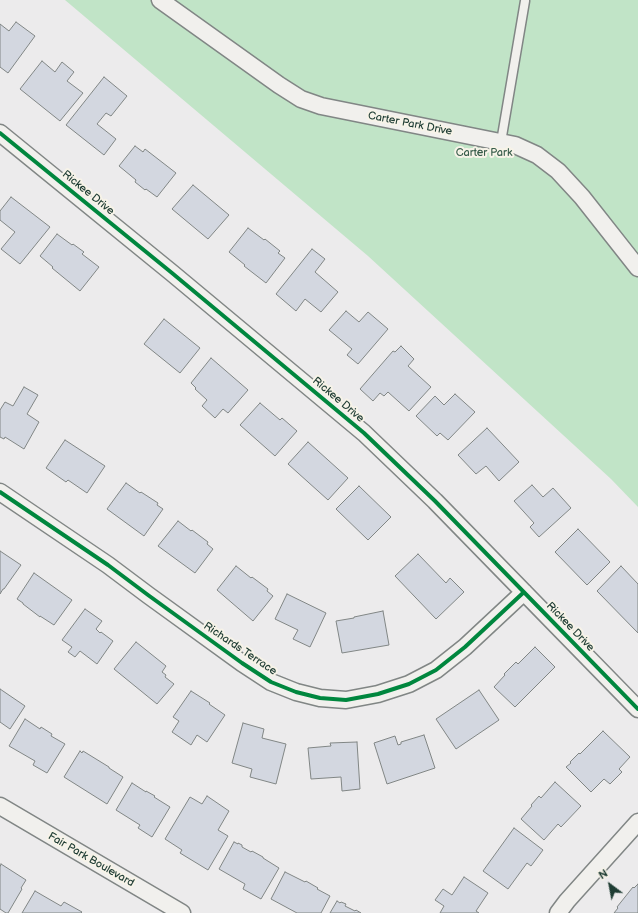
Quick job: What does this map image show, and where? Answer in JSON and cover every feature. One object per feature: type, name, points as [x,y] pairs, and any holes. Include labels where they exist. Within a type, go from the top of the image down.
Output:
[{"type":"street","name":"Carter Park Drive","points":[[160,0],[301,99],[321,106],[515,145],[537,155],[558,171],[582,197],[638,268]]},
{"type":"street","name":"Rickee Drive","points":[[0,133],[172,273],[364,433],[435,501],[638,709]]},
{"type":"street","name":"Richards Terrace","points":[[0,492],[108,565],[271,682],[296,692],[320,698],[346,700],[378,694],[409,684],[436,670],[465,647],[524,592]]},
{"type":"street","name":"Fair Park Boulevard","points":[[0,806],[182,913]]},
{"type":"street","points":[[558,913],[638,822]]},
{"type":"lane","points":[[500,142],[525,1]]},
{"type":"green space","name":"Carter Park","points":[[65,0],[638,0],[638,507],[611,479],[368,256]]},
{"type":"building","points":[[16,22],[35,36],[8,73],[0,67],[0,24],[9,31]]},
{"type":"building","points":[[42,61],[55,72],[62,62],[74,72],[67,81],[83,93],[60,121],[20,89]]},
{"type":"building","points":[[104,77],[127,96],[111,116],[106,113],[97,124],[116,139],[104,155],[66,125]]},
{"type":"building","points":[[135,146],[143,152],[145,149],[176,173],[157,197],[135,182],[136,180],[119,166]]},
{"type":"building","points":[[193,185],[229,215],[208,239],[172,209]]},
{"type":"building","points":[[11,197],[50,227],[20,264],[1,249],[15,232],[0,220],[0,211]]},
{"type":"building","points":[[248,228],[280,251],[278,253],[285,258],[266,283],[229,252]]},
{"type":"building","points":[[57,234],[84,252],[82,254],[99,267],[80,291],[40,256]]},
{"type":"building","points":[[312,249],[325,259],[315,272],[338,292],[321,312],[305,299],[296,311],[276,294]]},
{"type":"building","points":[[346,311],[359,322],[368,312],[388,329],[358,364],[347,355],[352,349],[329,330]]},
{"type":"building","points":[[164,319],[200,348],[180,373],[144,344]]},
{"type":"building","points":[[401,346],[414,359],[408,366],[431,387],[409,411],[388,392],[384,396],[380,393],[373,401],[360,389],[393,351],[395,352]]},
{"type":"building","points":[[211,358],[248,390],[228,413],[223,409],[215,418],[202,406],[207,400],[191,383]]},
{"type":"building","points":[[24,387],[38,395],[27,414],[39,422],[24,449],[5,437],[4,439],[0,437],[0,410],[5,402],[13,406]]},
{"type":"building","points":[[455,394],[475,412],[448,440],[440,433],[437,436],[416,416],[435,396],[444,405]]},
{"type":"building","points":[[260,403],[280,420],[282,418],[297,431],[275,456],[240,425]]},
{"type":"building","points":[[487,428],[519,462],[499,481],[486,466],[476,474],[458,455]]},
{"type":"building","points":[[65,440],[105,466],[87,493],[68,480],[66,482],[46,468]]},
{"type":"building","points":[[308,442],[348,478],[328,500],[288,464]]},
{"type":"building","points":[[126,483],[158,503],[157,505],[163,509],[144,536],[107,509]]},
{"type":"building","points":[[532,485],[543,497],[553,488],[571,508],[539,537],[530,527],[534,523],[514,501]]},
{"type":"building","points":[[359,486],[391,517],[368,540],[336,509]]},
{"type":"building","points":[[178,521],[208,542],[207,544],[213,549],[195,573],[158,546]]},
{"type":"building","points":[[578,529],[610,562],[587,585],[555,552]]},
{"type":"building","points":[[0,551],[21,565],[0,594]]},
{"type":"building","points":[[418,554],[446,583],[450,578],[464,592],[436,619],[395,576]]},
{"type":"building","points":[[236,566],[268,589],[267,591],[273,596],[253,621],[217,590]]},
{"type":"building","points":[[621,566],[638,584],[638,633],[597,591]]},
{"type":"building","points":[[34,573],[72,600],[54,625],[40,617],[17,599]]},
{"type":"building","points":[[287,594],[326,613],[310,647],[293,639],[298,630],[275,619]]},
{"type":"building","points":[[85,609],[102,621],[96,629],[113,641],[97,664],[80,651],[75,657],[68,652],[72,647],[62,640]]},
{"type":"building","points":[[383,611],[389,645],[342,653],[336,621]]},
{"type":"building","points":[[136,642],[166,666],[162,672],[166,675],[165,677],[174,684],[157,704],[114,669]]},
{"type":"building","points":[[535,647],[555,667],[515,707],[494,687],[516,662],[518,664]]},
{"type":"building","points":[[0,689],[25,706],[10,729],[0,722]]},
{"type":"building","points":[[479,690],[499,720],[456,749],[436,719]]},
{"type":"building","points":[[191,691],[225,715],[207,742],[197,735],[191,745],[172,732],[179,721],[173,717]]},
{"type":"building","points":[[25,719],[40,729],[41,727],[52,734],[51,736],[65,744],[47,773],[33,765],[35,761],[9,746]]},
{"type":"building","points":[[243,723],[264,729],[262,738],[286,744],[276,784],[250,777],[252,769],[232,763]]},
{"type":"building","points":[[603,731],[630,757],[619,769],[622,772],[610,784],[604,779],[591,792],[566,767]]},
{"type":"building","points":[[424,735],[435,768],[387,784],[374,743],[395,736],[398,745],[401,744],[401,742]]},
{"type":"building","points":[[357,742],[360,789],[342,791],[341,777],[311,779],[308,748],[331,746],[330,743]]},
{"type":"building","points":[[80,751],[82,753],[83,751],[123,777],[107,804],[64,777]]},
{"type":"building","points":[[555,782],[581,806],[561,827],[558,824],[544,840],[521,819],[539,796],[541,798]]},
{"type":"building","points":[[132,783],[155,796],[154,797],[170,807],[152,837],[138,828],[140,825],[116,810]]},
{"type":"building","points":[[207,796],[229,811],[218,830],[228,836],[208,870],[180,853],[182,850],[165,839],[190,797],[202,804]]},
{"type":"building","points":[[514,828],[543,850],[531,866],[527,863],[508,889],[483,871]]},
{"type":"building","points":[[234,842],[263,857],[279,868],[261,899],[243,889],[245,884],[219,869]]},
{"type":"building","points":[[1,864],[26,880],[8,913],[0,909]]},
{"type":"building","points":[[285,872],[305,882],[306,881],[330,896],[321,913],[297,913],[271,899]]},
{"type":"building","points":[[464,877],[488,893],[476,911],[479,913],[440,913],[444,906],[435,900],[443,889],[452,895]]},
{"type":"building","points":[[638,884],[638,913],[614,913],[633,887],[634,888]]},
{"type":"building","points":[[35,891],[61,906],[64,902],[82,912],[22,913]]},
{"type":"building","points":[[337,901],[346,904],[345,906],[361,913],[330,913]]},
{"type":"cycle path","points":[[0,133],[172,273],[364,433],[435,501],[638,709]]},
{"type":"cycle path","points":[[0,492],[108,565],[242,663],[271,682],[296,692],[320,698],[346,700],[378,694],[409,684],[436,670],[465,647],[524,592]]}]
